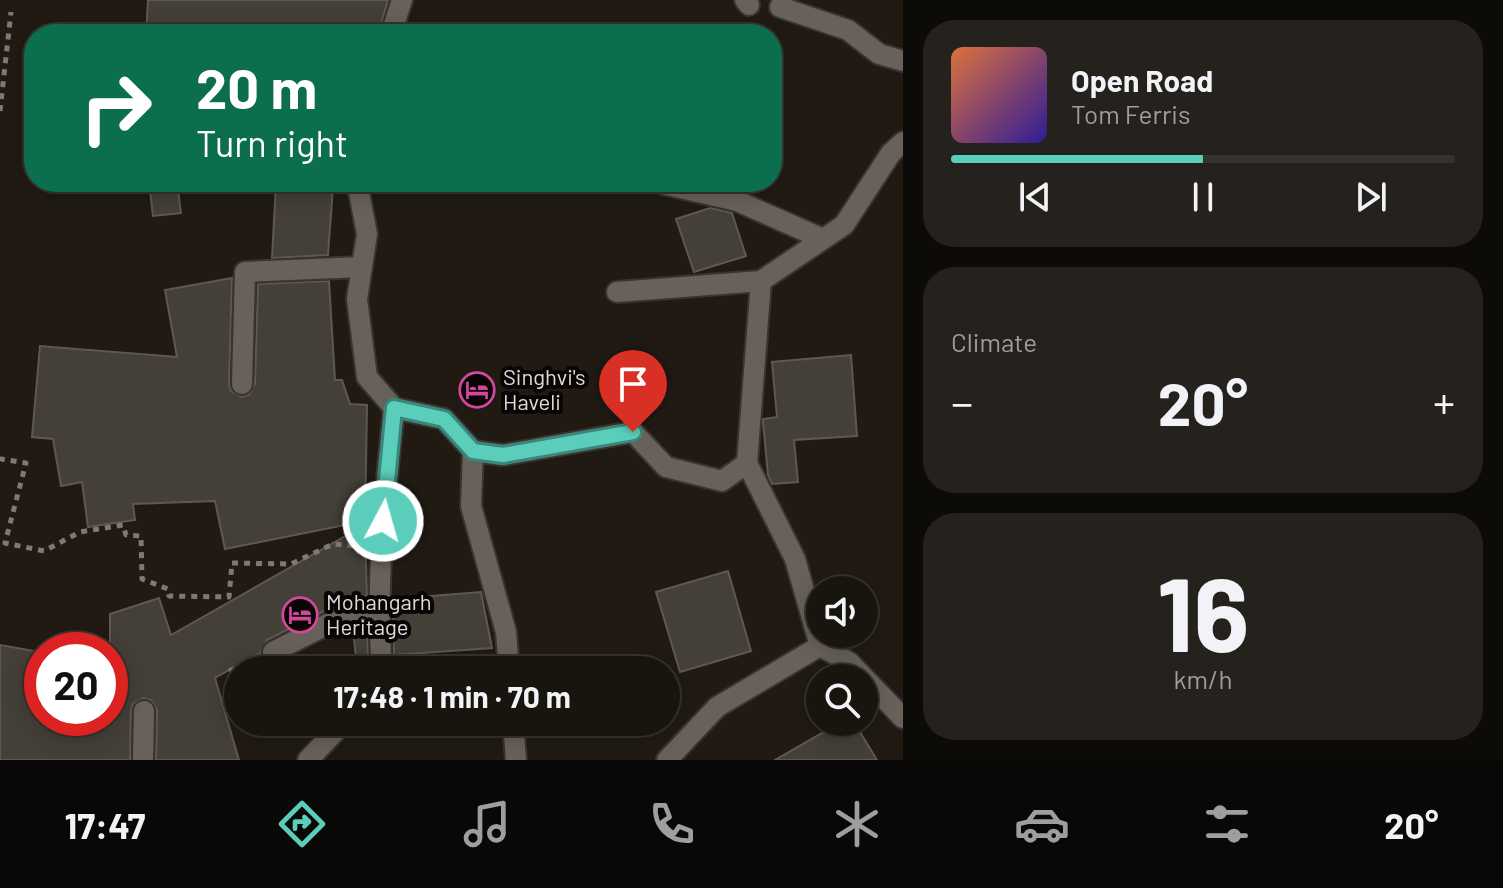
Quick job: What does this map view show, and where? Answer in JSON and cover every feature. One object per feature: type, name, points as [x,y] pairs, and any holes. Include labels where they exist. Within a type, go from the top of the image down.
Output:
[{"type":"lane","points":[[394,24],[402,0]]},
{"type":"lane","points":[[780,7],[848,30],[879,54],[903,61]]},
{"type":"lane","points":[[617,292],[761,281],[844,225],[899,150]]},
{"type":"lane","points":[[359,192],[367,234],[357,299],[367,377],[394,408],[444,419],[473,451],[503,455],[633,432],[666,467],[722,481],[747,463]]},
{"type":"lane","points":[[698,192],[737,201],[823,239]]},
{"type":"lane","points":[[242,384],[245,272],[362,267]]},
{"type":"lane","points":[[761,281],[747,463],[795,559],[806,597]]},
{"type":"lane","points":[[381,656],[377,608],[380,549],[394,408]]},
{"type":"lane","points":[[473,451],[471,506],[506,632],[508,656]]},
{"type":"lane","points":[[273,652],[336,620],[377,608]]},
{"type":"lane","points":[[667,760],[717,707],[817,648]]},
{"type":"lane","points":[[824,648],[849,662],[903,718]]},
{"type":"lane","points":[[143,760],[144,711]]},
{"type":"lane","points":[[308,760],[331,736]]},
{"type":"lane","points":[[514,736],[516,760]]},
{"type":"path","points":[[0,111],[11,12]]},
{"type":"path","points":[[0,461],[26,463],[5,543],[44,551],[80,532],[123,525],[126,535],[141,536],[142,579],[168,589],[169,596],[229,597],[232,563],[291,564],[333,544],[380,549]]},
{"type":"building","points":[[148,0],[388,0],[381,24],[147,24]]},
{"type":"building","points":[[150,192],[178,192],[181,213],[153,216]]},
{"type":"building","points":[[276,192],[333,192],[328,255],[272,258]]},
{"type":"building","points":[[710,208],[732,213],[746,256],[694,272],[676,219]]},
{"type":"building","points":[[232,278],[229,384],[231,391],[241,397],[249,395],[255,384],[258,284],[329,281],[335,380],[342,380],[350,404],[367,405],[365,521],[225,549],[215,501],[133,504],[135,520],[88,527],[82,482],[61,486],[53,439],[32,437],[40,346],[177,357],[165,290]]},
{"type":"building","points":[[851,355],[857,436],[794,440],[798,482],[772,484],[768,475],[763,419],[777,417],[772,362]]},
{"type":"building","points":[[365,525],[367,596],[330,608],[267,640],[260,653],[255,656],[224,656],[224,673],[215,678],[224,709],[224,736],[232,736],[239,760],[156,760],[157,710],[151,700],[143,698],[133,704],[131,710],[130,760],[0,760],[0,645],[24,649],[24,736],[128,736],[128,632],[110,632],[110,614],[159,598],[171,635]]},
{"type":"building","points":[[728,571],[751,651],[680,672],[680,656],[675,656],[656,592]]},
{"type":"building","points":[[481,592],[492,648],[394,655],[393,599]]},
{"type":"building","points":[[367,624],[368,656],[356,656],[353,629]]},
{"type":"building","points":[[817,736],[862,736],[877,760],[775,760]]},
{"type":"place","name":"Singhvi's Haveli","points":[[477,390]]},
{"type":"place","name":"Mohangarh Heritage","points":[[300,615]]},
{"type":"route","points":[[383,521],[394,408],[444,419],[473,451],[503,455],[633,432]]}]
